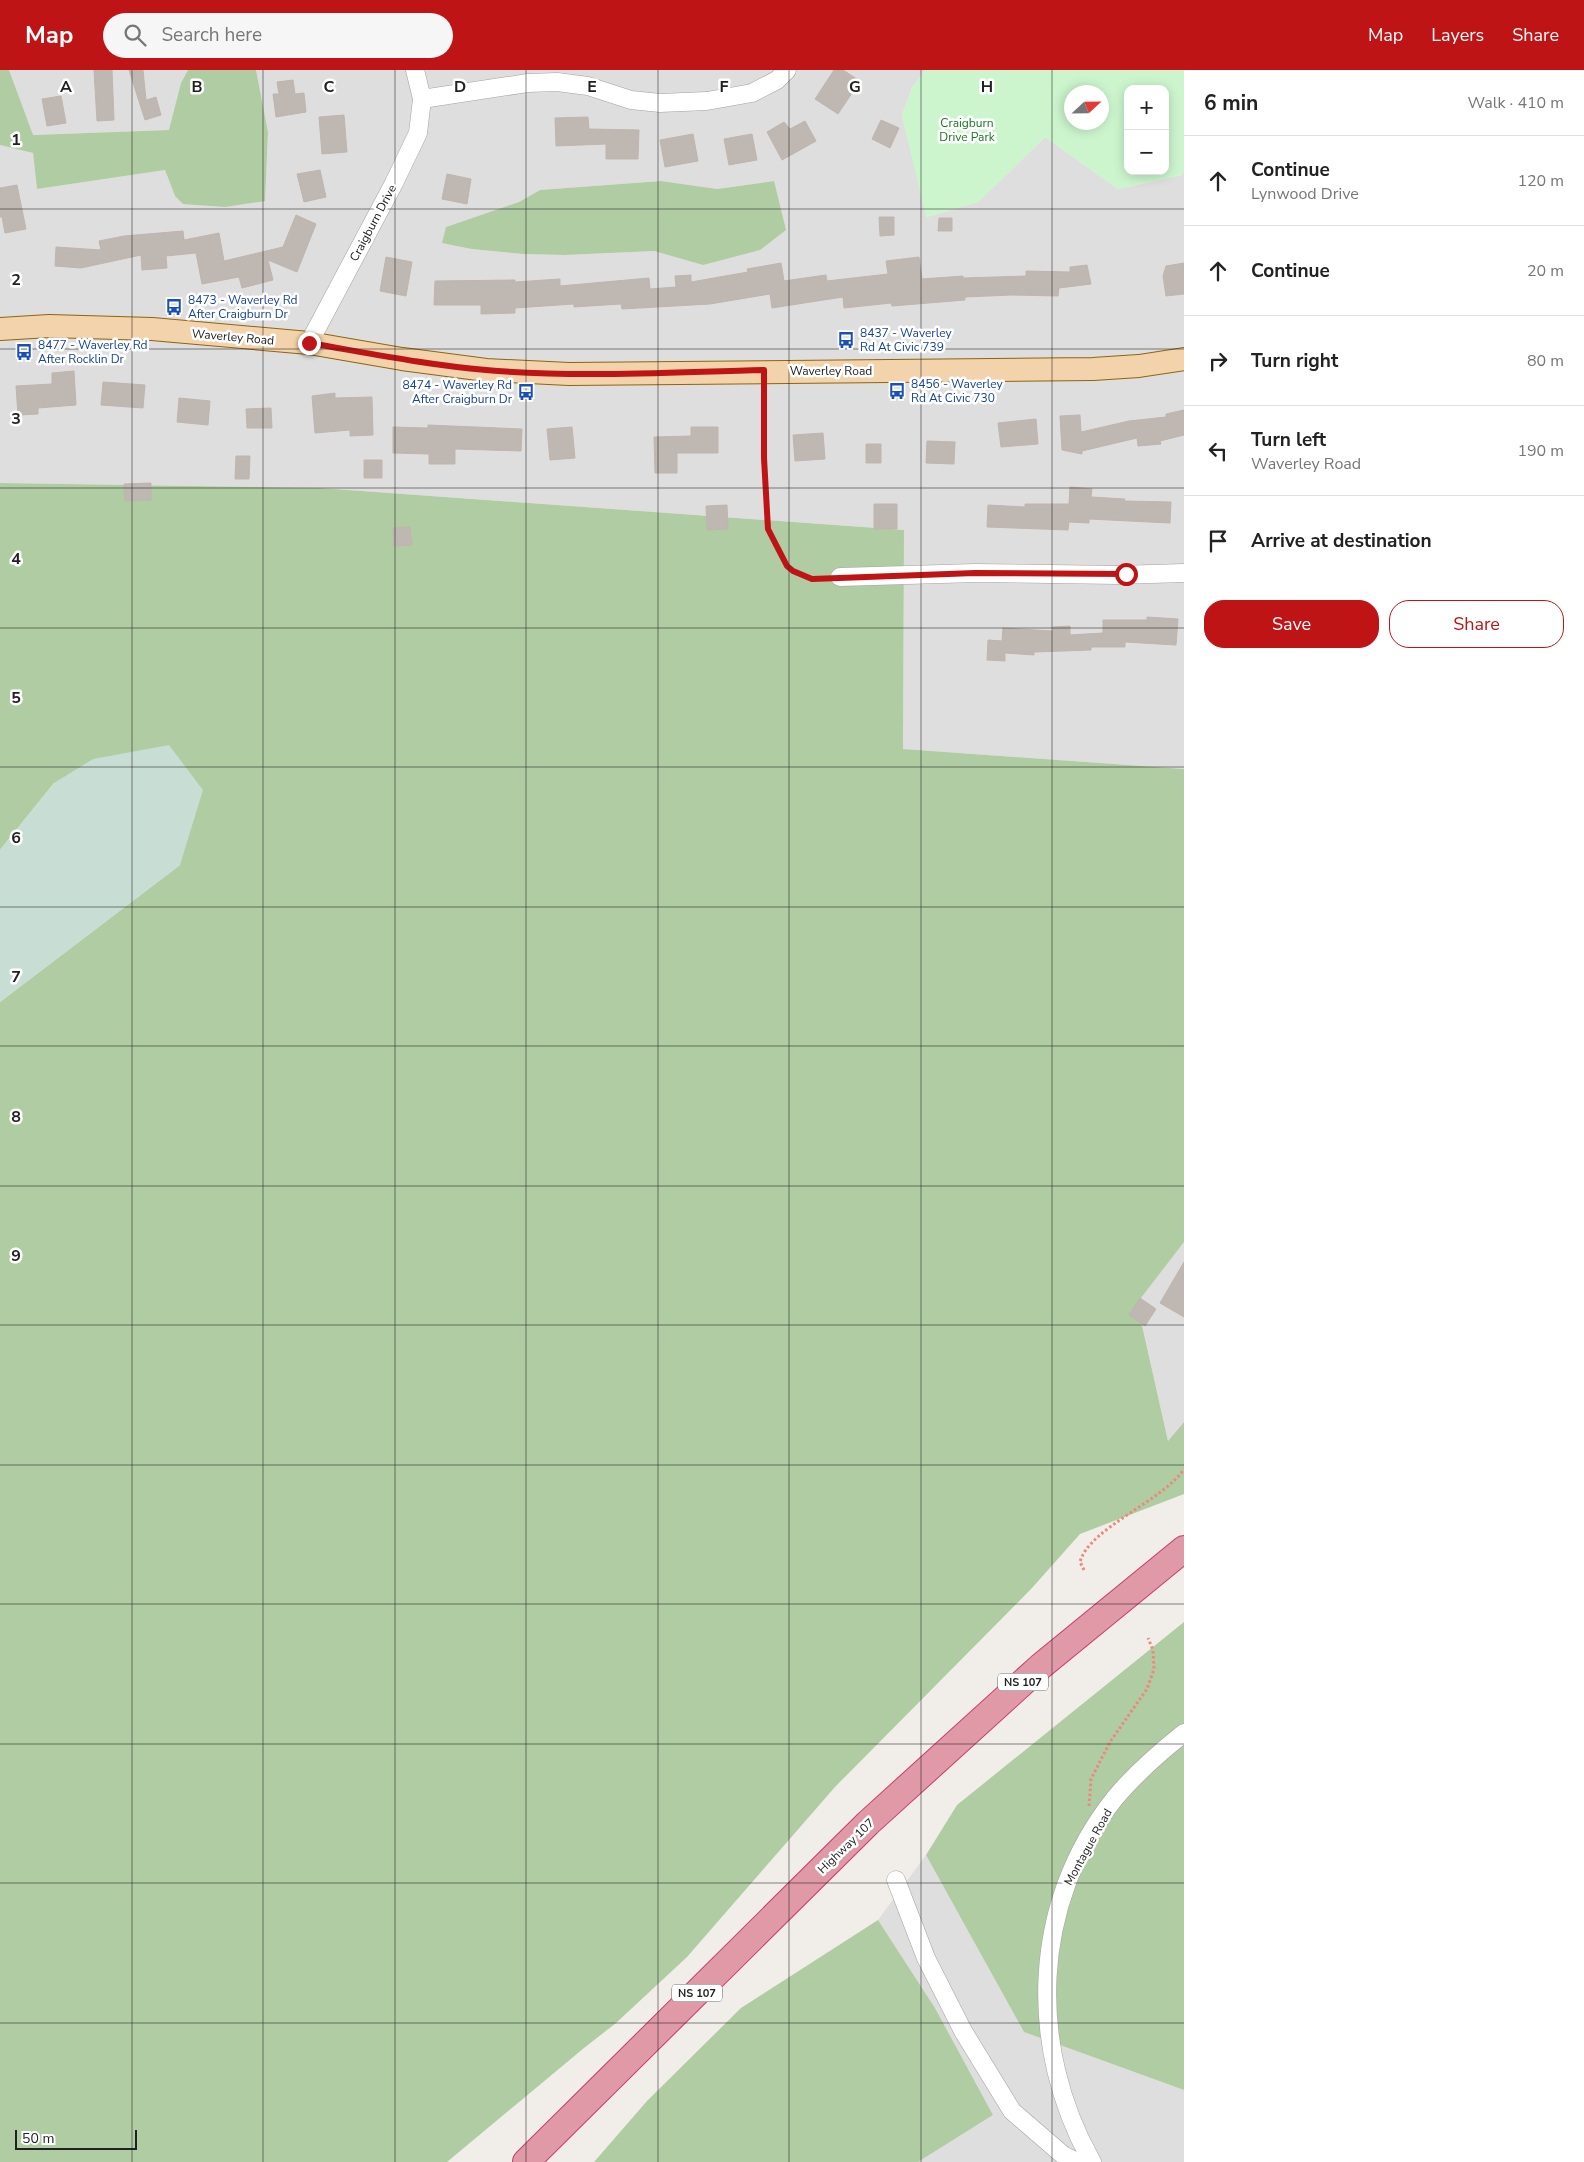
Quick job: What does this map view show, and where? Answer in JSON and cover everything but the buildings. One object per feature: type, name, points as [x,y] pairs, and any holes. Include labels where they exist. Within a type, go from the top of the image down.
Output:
[{"type":"highway","name":"Highway 107","points":[[526,2162],[868,1823],[1041,1666],[1184,1549]]},
{"type":"main road","name":"Waverley Road","points":[[0,329],[49,326],[152,329],[309,343],[402,359],[486,370],[569,374],[764,370],[855,372],[1093,369],[1139,366],[1184,359]]},
{"type":"street","name":"Craigburn Drive","points":[[309,343],[413,144],[420,122],[422,99],[415,70]]},
{"type":"street","points":[[422,99],[528,83],[551,82],[588,86],[630,100],[660,103],[707,101],[752,93],[777,80],[787,70]]},
{"type":"street","points":[[840,578],[975,573],[1118,575],[1184,573]]},
{"type":"street","name":"Montague Road","points":[[1092,2162],[1076,2134],[1055,2070],[1050,2038],[1046,1996],[1051,1945],[1060,1901],[1070,1874],[1114,1799],[1160,1752],[1184,1733]]},
{"type":"street","points":[[896,1880],[926,1958],[958,2023],[1012,2111],[1064,2155],[1077,2162]]},
{"type":"path","points":[[764,370],[764,458],[768,529],[787,566],[793,571],[812,579],[840,578]]},
{"type":"path","points":[[1084,1570],[1080,1562],[1083,1552],[1100,1534],[1170,1484],[1184,1469]]},
{"type":"path","points":[[1087,1844],[1092,1779],[1110,1742],[1147,1689],[1154,1669],[1153,1650],[1148,1638]]},
{"type":"shaded area","points":[[9,70],[188,70],[181,83],[170,130],[32,135]]},
{"type":"shaded area","points":[[256,70],[925,70],[912,88],[902,115],[927,217],[978,202],[1045,137],[1118,189],[1182,175],[1184,170],[1184,769],[903,749],[904,530],[320,488],[0,483],[0,145],[33,153],[37,189],[165,170],[175,196],[265,201],[268,132]],"holes":[[[661,181],[716,189],[774,181],[703,265],[654,251],[565,255],[523,254],[472,249],[446,227],[519,202],[540,190]]]},
{"type":"shaded area","points":[[1184,1242],[1184,1422],[1168,1441],[1137,1302]]},
{"type":"shaded area","points":[[926,1855],[1024,2032],[1184,2090],[1184,2162],[918,2162],[993,2115],[935,2008],[878,1920]]},
{"type":"green space","points":[[0,70],[9,70],[33,135],[169,130],[181,83],[188,70],[256,70],[268,132],[265,201],[225,207],[183,204],[175,196],[165,170],[37,189],[33,153],[0,145]]},
{"type":"green space","name":"Craigburn Drive Park","points":[[925,70],[1184,70],[1184,170],[1182,175],[1118,189],[1045,137],[978,202],[926,217],[902,115],[912,88]]},
{"type":"green space","points":[[661,181],[717,189],[774,181],[786,230],[760,250],[703,265],[654,251],[565,255],[523,254],[472,249],[442,243],[446,227],[519,202],[540,190]]},
{"type":"green space","points":[[0,483],[320,488],[904,530],[903,749],[1184,769],[1184,1242],[1137,1303],[1168,1441],[1184,1422],[1184,1494],[1080,1534],[1032,1588],[835,1787],[687,1957],[616,2023],[447,2162],[0,2162],[0,1002],[180,865],[54,783],[0,850]]},
{"type":"green space","points":[[169,745],[203,790],[180,865],[0,1002],[0,850],[54,783],[93,759]]},
{"type":"green space","points":[[1184,1622],[1184,2090],[1024,2032],[926,1855],[957,1805]]},
{"type":"green space","points":[[878,1920],[935,2008],[993,2115],[918,2162],[594,2162],[647,2101],[741,2008]]},
{"type":"place","name":"8473 - Waverley Rd After Craigburn Dr","points":[[174,307]]},
{"type":"place","name":"8437 - Waverley Rd At Civic 739","points":[[846,340]]},
{"type":"place","name":"8477 - Waverley Rd After Rocklin Dr","points":[[24,352]]},
{"type":"place","name":"8456 - Waverley Rd At Civic 730","points":[[897,391]]},
{"type":"place","name":"8474 - Waverley Rd After Craigburn Dr","points":[[526,392]]},
{"type":"route","points":[[309,343],[402,359],[486,370],[569,374],[764,370],[764,458],[768,529],[776,549],[787,566],[793,571],[812,579],[975,573],[1126,574]]}]
